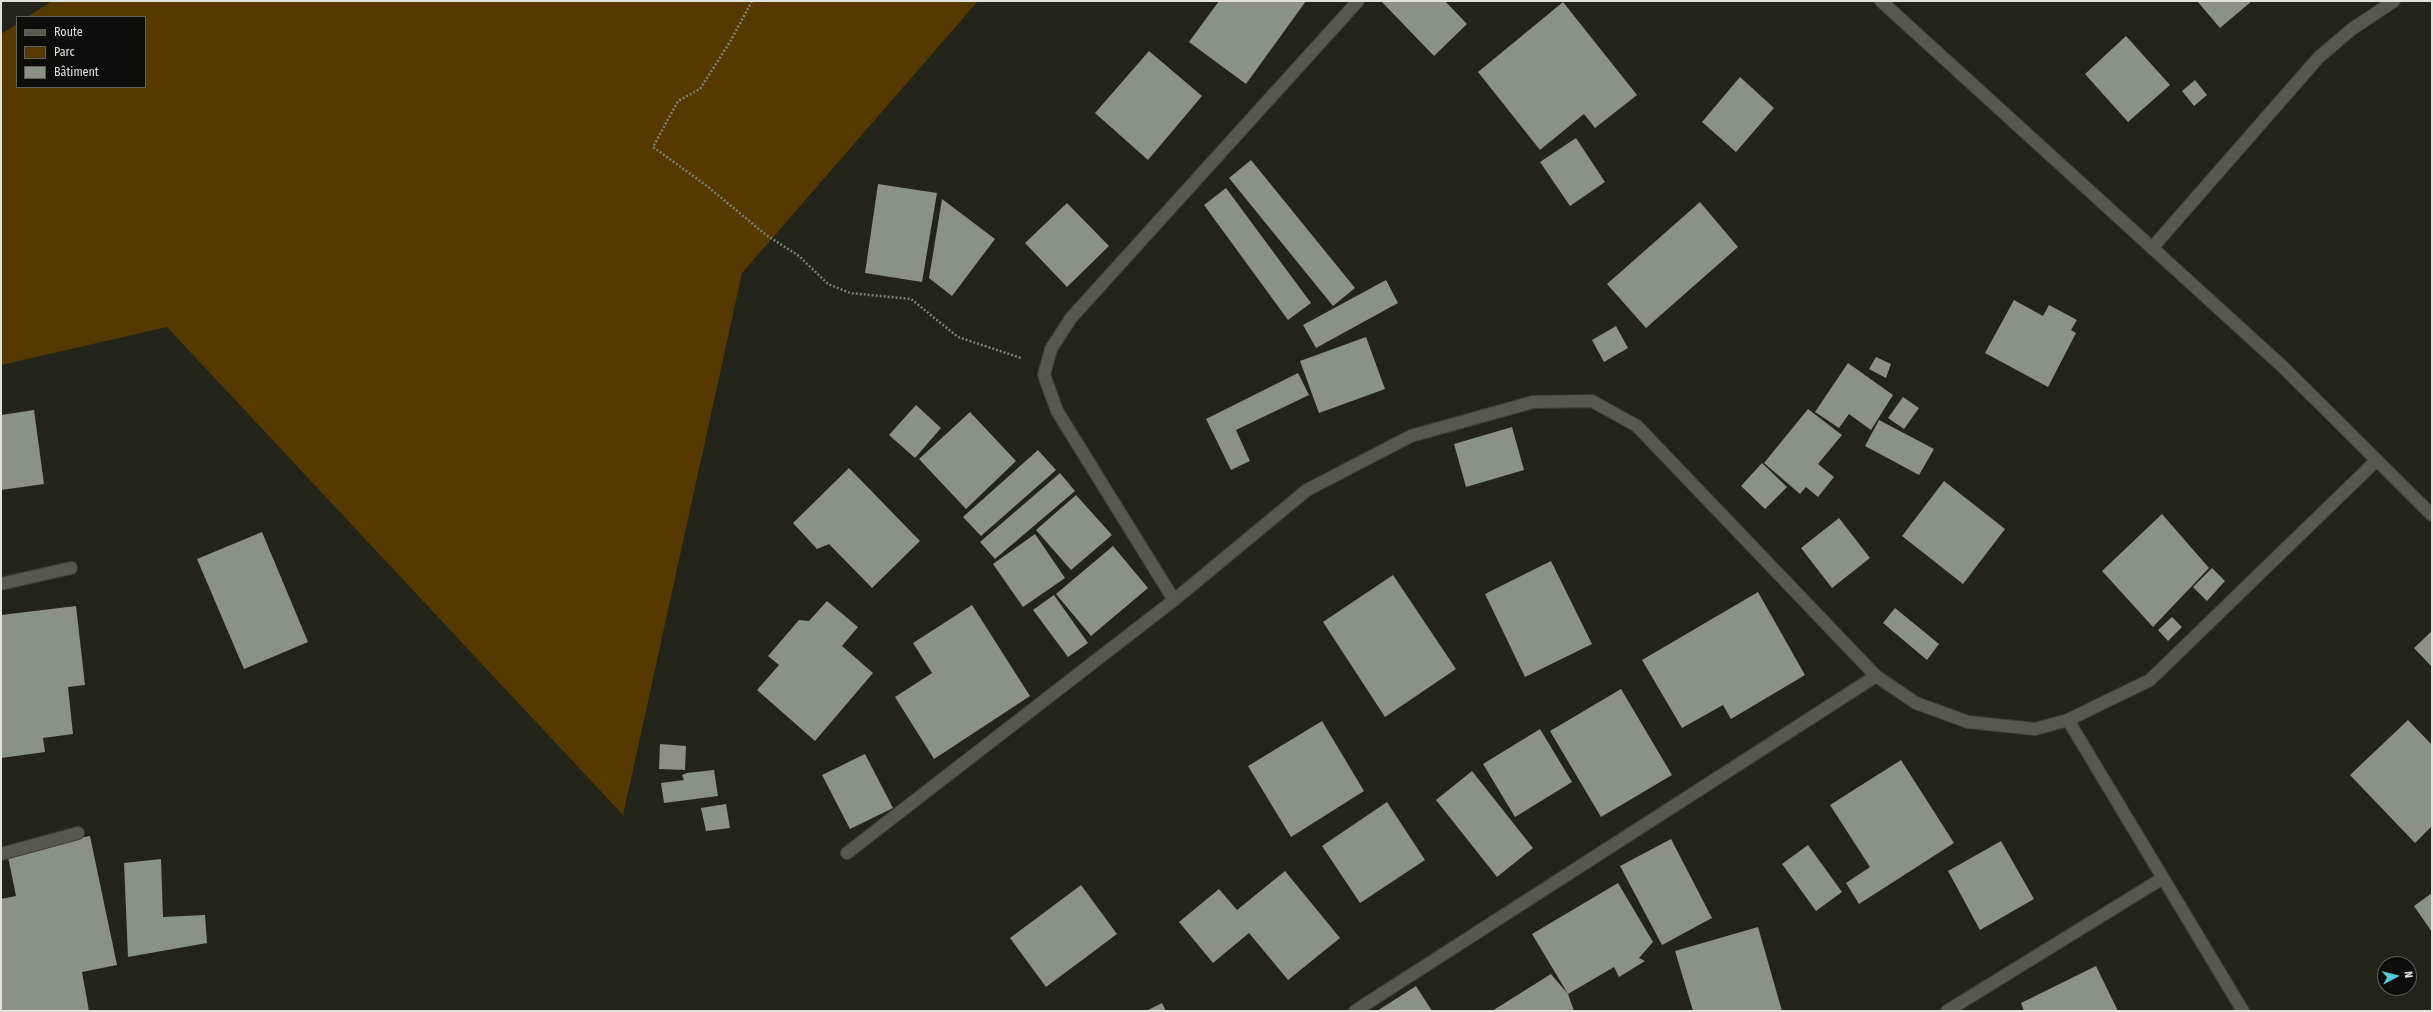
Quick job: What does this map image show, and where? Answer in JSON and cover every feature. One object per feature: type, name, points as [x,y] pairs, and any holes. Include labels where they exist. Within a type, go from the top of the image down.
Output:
[{"type":"street","points":[[1174,600],[1057,411],[1044,375],[1051,349],[1071,318],[1358,1]]},
{"type":"street","points":[[1881,1],[2283,367],[2432,515]]},
{"type":"street","points":[[2152,248],[2319,57],[2352,29],[2394,1]]},
{"type":"street","points":[[847,853],[1174,600],[1307,490],[1411,436],[1533,402],[1592,401],[1637,426],[1876,676],[1916,703],[1968,722],[2035,730],[2068,720],[2150,680],[2377,460]]},
{"type":"street","points":[[1,584],[70,568]]},
{"type":"street","points":[[1355,1011],[1876,676]]},
{"type":"street","points":[[2068,720],[2243,1011]]},
{"type":"street","points":[[1,854],[78,833]]},
{"type":"street","points":[[1947,1011],[2163,878]]},
{"type":"path","points":[[752,1],[730,42],[700,89],[678,101],[653,147],[707,186],[766,235],[799,256],[828,284],[850,293],[911,299],[958,337],[1019,357],[1047,364]]},
{"type":"green space","points":[[52,1],[978,1],[742,273],[623,815],[167,327],[1,365],[1,34],[16,25],[16,88],[146,88],[146,16],[29,16]]},
{"type":"building","points":[[1219,1],[1306,1],[1246,84],[1189,42]]},
{"type":"building","points":[[1381,1],[1445,1],[1467,24],[1434,56]]},
{"type":"building","points":[[2197,1],[2252,1],[2220,28]]},
{"type":"building","points":[[1563,2],[1637,95],[1595,128],[1584,114],[1540,150],[1478,72]]},
{"type":"building","points":[[2126,36],[2170,85],[2128,122],[2085,74]]},
{"type":"building","points":[[1149,51],[1202,96],[1148,160],[1095,113]]},
{"type":"building","points":[[1740,77],[1774,108],[1736,152],[1702,122]]},
{"type":"building","points":[[2195,80],[2207,95],[2194,106],[2182,91]]},
{"type":"building","points":[[1576,138],[1605,182],[1570,206],[1540,162]]},
{"type":"building","points":[[1251,160],[1355,288],[1333,306],[1229,178]]},
{"type":"building","points":[[878,184],[937,193],[922,282],[865,273]]},
{"type":"building","points":[[1226,188],[1311,303],[1288,320],[1204,205]]},
{"type":"building","points":[[942,199],[995,239],[952,296],[929,278]]},
{"type":"building","points":[[1700,202],[1738,247],[1646,328],[1607,284]]},
{"type":"building","points":[[1067,203],[1109,246],[1067,287],[1025,243]]},
{"type":"building","points":[[1386,280],[1398,303],[1316,348],[1303,325]]},
{"type":"building","points":[[2014,300],[2043,316],[2049,305],[2077,320],[2071,330],[2076,333],[2048,387],[1985,353]]},
{"type":"building","points":[[1616,326],[1628,348],[1604,362],[1592,340]]},
{"type":"building","points":[[1366,337],[1385,389],[1319,413],[1300,361]]},
{"type":"building","points":[[1876,357],[1891,364],[1886,378],[1869,369]]},
{"type":"building","points":[[1848,363],[1893,395],[1871,430],[1849,414],[1839,428],[1815,412]]},
{"type":"building","points":[[1298,373],[1309,395],[1236,430],[1250,461],[1231,470],[1206,419]]},
{"type":"building","points":[[1903,397],[1919,408],[1904,429],[1888,418]]},
{"type":"building","points":[[916,405],[941,428],[915,458],[889,435]]},
{"type":"building","points":[[1808,409],[1842,435],[1818,464],[1834,477],[1818,497],[1806,487],[1800,494],[1764,463]]},
{"type":"building","points":[[34,410],[44,484],[1,490],[1,415]]},
{"type":"building","points":[[970,412],[1016,461],[966,509],[919,459]]},
{"type":"building","points":[[1879,420],[1934,449],[1919,475],[1865,446]]},
{"type":"building","points":[[1512,427],[1524,470],[1466,487],[1454,444]]},
{"type":"building","points":[[1038,450],[1056,470],[981,536],[963,517]]},
{"type":"building","points":[[1762,463],[1787,487],[1765,509],[1741,486]]},
{"type":"building","points":[[849,468],[920,541],[872,588],[829,544],[817,549],[793,523]]},
{"type":"building","points":[[1060,473],[1075,491],[995,559],[980,542]]},
{"type":"building","points":[[1944,481],[2005,529],[1963,584],[1902,536]]},
{"type":"building","points":[[1076,495],[1112,535],[1071,570],[1036,530]]},
{"type":"building","points":[[2162,514],[2209,568],[2153,627],[2102,571]]},
{"type":"building","points":[[1839,518],[1870,558],[1832,588],[1801,548]]},
{"type":"building","points":[[262,532],[308,642],[244,669],[197,559]]},
{"type":"building","points":[[1035,534],[1065,578],[1023,607],[993,564]]},
{"type":"building","points":[[1113,546],[1148,588],[1091,636],[1056,594]]},
{"type":"building","points":[[1551,561],[1592,644],[1525,677],[1485,594]]},
{"type":"building","points":[[2212,568],[2225,581],[2207,601],[2193,587]]},
{"type":"building","points":[[1393,575],[1456,669],[1385,717],[1323,622]]},
{"type":"building","points":[[1758,592],[1805,675],[1731,719],[1723,705],[1682,728],[1642,660]]},
{"type":"building","points":[[1054,595],[1088,643],[1068,657],[1033,610]]},
{"type":"building","points":[[827,601],[858,627],[842,646],[873,673],[815,741],[757,690],[779,665],[768,656],[799,620],[809,621]]},
{"type":"building","points":[[972,605],[1030,696],[934,759],[895,697],[932,673],[913,643]]},
{"type":"building","points":[[76,606],[85,685],[68,687],[73,734],[43,738],[45,752],[1,758],[1,615]]},
{"type":"building","points":[[1895,608],[1939,644],[1927,660],[1883,623]]},
{"type":"building","points":[[2172,617],[2182,627],[2168,641],[2158,630]]},
{"type":"building","points":[[2432,631],[2432,667],[2414,648]]},
{"type":"building","points":[[1621,689],[1672,775],[1601,817],[1550,731]]},
{"type":"building","points":[[2408,720],[2432,745],[2432,826],[2415,843],[2350,775]]},
{"type":"building","points":[[1322,721],[1364,791],[1291,837],[1248,766]]},
{"type":"building","points":[[1540,729],[1572,782],[1515,817],[1483,764]]},
{"type":"building","points":[[660,744],[686,746],[685,770],[659,769]]},
{"type":"building","points":[[865,754],[893,808],[850,829],[822,775]]},
{"type":"building","points":[[1901,760],[1954,843],[1859,904],[1846,883],[1870,867],[1830,805]]},
{"type":"building","points":[[714,770],[718,796],[664,803],[661,783],[684,780],[682,775],[687,773]]},
{"type":"building","points":[[1472,771],[1533,848],[1497,877],[1436,800]]},
{"type":"building","points":[[1387,802],[1425,860],[1360,903],[1322,846]]},
{"type":"building","points":[[726,804],[730,828],[706,831],[701,808]]},
{"type":"building","points":[[90,836],[117,965],[82,972],[89,1011],[1,1011],[1,899],[16,896],[7,852]]},
{"type":"building","points":[[1671,839],[1712,918],[1662,945],[1620,866]]},
{"type":"building","points":[[2001,841],[2034,899],[1980,930],[1948,871]]},
{"type":"building","points":[[1808,845],[1842,892],[1816,911],[1782,864]]},
{"type":"building","points":[[161,859],[163,917],[205,915],[207,943],[128,957],[124,863]]},
{"type":"building","points":[[1285,871],[1340,938],[1288,980],[1249,933],[1213,963],[1179,922],[1219,889],[1237,910]]},
{"type":"building","points":[[1618,883],[1653,942],[1639,958],[1645,961],[1619,977],[1614,967],[1568,994],[1532,934]]},
{"type":"building","points":[[1081,885],[1117,934],[1046,987],[1010,938]]},
{"type":"building","points":[[2432,893],[2432,932],[2414,906]]},
{"type":"building","points":[[1758,927],[1782,1011],[1693,1011],[1675,951]]},
{"type":"building","points":[[2096,966],[2118,1011],[2024,1011],[2021,1003]]},
{"type":"building","points":[[1551,974],[1568,994],[1574,1011],[1492,1011]]},
{"type":"building","points":[[1416,986],[1432,1011],[1377,1011]]},
{"type":"building","points":[[1162,1003],[1166,1011],[1146,1011]]}]
